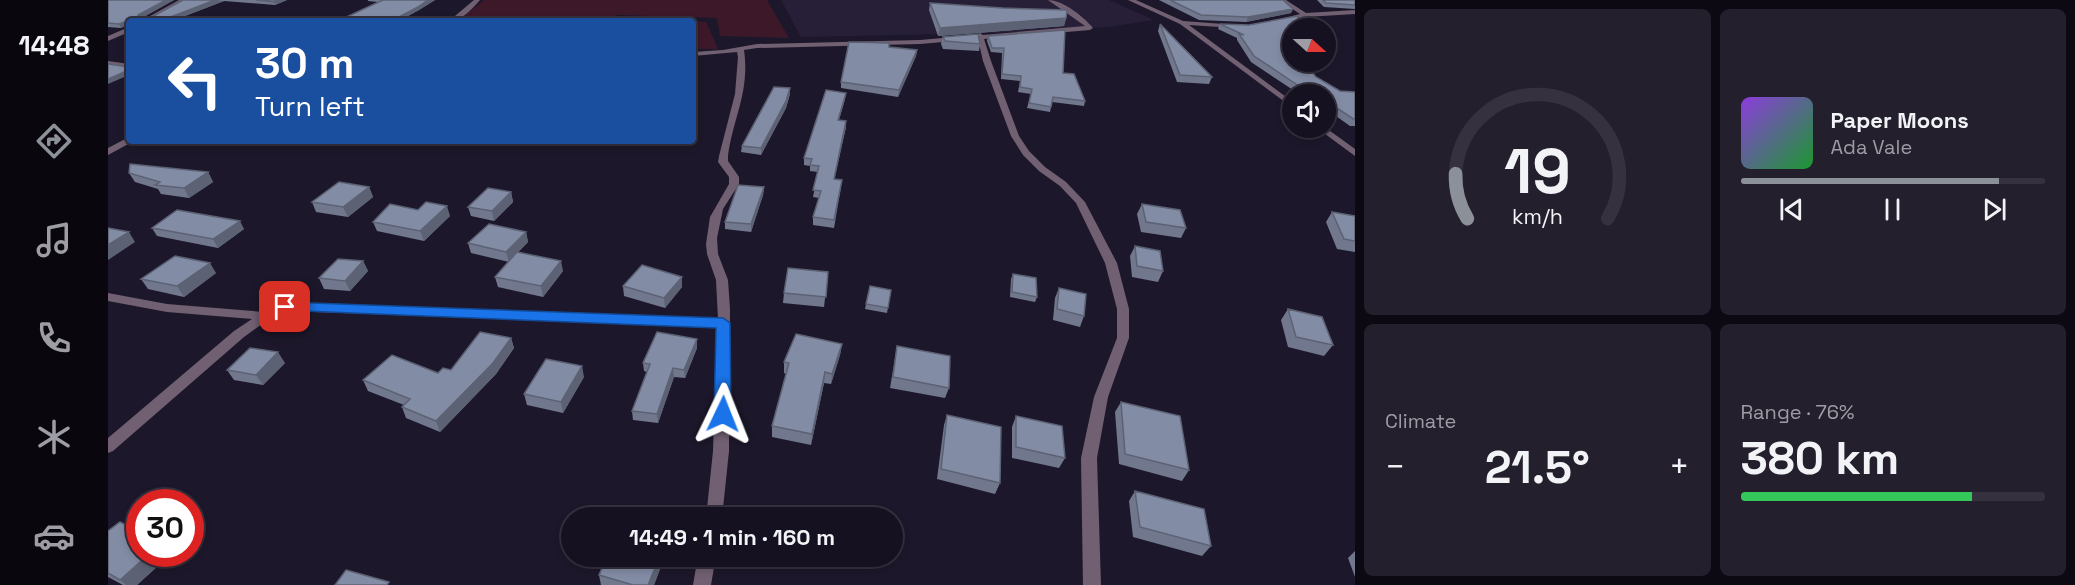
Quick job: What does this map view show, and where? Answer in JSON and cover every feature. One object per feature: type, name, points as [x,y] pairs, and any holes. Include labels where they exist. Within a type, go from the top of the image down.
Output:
[{"type":"street","points":[[150,18],[184,0]]},
{"type":"street","points":[[457,18],[477,0]]},
{"type":"street","points":[[696,54],[801,44],[920,42],[1090,28],[1085,22],[1051,0]]},
{"type":"street","points":[[1131,0],[1182,23],[1282,98]]},
{"type":"street","points":[[1282,0],[1305,15]]},
{"type":"street","points":[[1275,21],[1305,15],[1355,12]]},
{"type":"street","points":[[1182,23],[1219,27],[1246,26]]},
{"type":"street","points":[[108,39],[126,30]]},
{"type":"street","points":[[980,36],[1005,113],[1015,136],[1026,153],[1042,170],[1063,184],[1080,202],[1111,263],[1123,309],[1123,338],[1101,397],[1089,458],[1092,585]]},
{"type":"street","points":[[715,507],[721,451],[723,287],[720,270],[714,259],[711,237],[715,214],[731,191],[735,180],[733,172],[723,162],[723,152],[734,116],[743,66],[740,49]]},
{"type":"street","points":[[108,63],[126,66]]},
{"type":"street","points":[[1335,138],[1355,153]]},
{"type":"street","points":[[108,152],[126,142]]},
{"type":"street","points":[[108,297],[167,308],[265,316]]},
{"type":"street","points":[[108,447],[239,334],[265,316],[285,307],[723,323]]},
{"type":"street","points":[[702,585],[705,567]]},
{"type":"shaded area","points":[[484,0],[767,0],[789,38],[720,36],[717,18],[617,15],[615,18],[462,18]]},
{"type":"shaded area","points":[[781,0],[1109,0],[1154,20],[1108,27],[994,33],[801,37]]},
{"type":"shaded area","points":[[696,21],[706,22],[718,49],[696,49]]},
{"type":"building","points":[[108,0],[166,0],[138,15],[137,18],[126,18],[126,22],[119,24],[108,23]]},
{"type":"building","points":[[183,0],[215,0],[168,18],[150,18]]},
{"type":"building","points":[[383,0],[428,0],[397,18],[344,18]]},
{"type":"building","points":[[1170,0],[1283,0],[1293,9],[1248,17],[1201,15]]},
{"type":"building","points":[[1323,0],[1355,0],[1355,5],[1326,3]]},
{"type":"building","points":[[930,3],[1067,10],[1066,18],[940,28]]},
{"type":"building","points":[[1282,19],[1282,72],[1312,72],[1328,84],[1296,84],[1254,56],[1239,34],[1244,35],[1220,24],[1249,25]]},
{"type":"building","points":[[1160,24],[1212,77],[1180,75]]},
{"type":"building","points":[[1065,30],[1063,73],[1074,74],[1085,101],[1053,97],[1051,107],[1029,103],[1032,89],[1020,87],[1021,76],[1002,74],[1004,48],[992,48],[988,36]]},
{"type":"building","points":[[978,34],[980,44],[945,41],[943,37]]},
{"type":"building","points":[[849,42],[889,43],[889,47],[917,50],[899,90],[841,82]]},
{"type":"building","points":[[108,64],[126,67],[126,71],[108,79]]},
{"type":"building","points":[[774,87],[790,88],[786,101],[761,148],[742,146]]},
{"type":"building","points":[[1336,89],[1355,92],[1355,120],[1336,108]]},
{"type":"building","points":[[826,90],[846,93],[838,120],[846,121],[834,179],[842,180],[834,220],[813,217],[821,191],[813,190],[819,166],[810,165],[812,159],[804,158]]},
{"type":"building","points":[[130,164],[208,172],[184,188],[155,185],[160,182],[129,173]]},
{"type":"building","points":[[339,182],[369,187],[343,207],[312,202]]},
{"type":"building","points":[[738,185],[764,187],[751,224],[725,222]]},
{"type":"building","points":[[488,188],[511,192],[492,211],[468,207]]},
{"type":"building","points":[[426,202],[447,206],[420,231],[373,222],[390,204],[418,210]]},
{"type":"building","points":[[1142,204],[1180,210],[1186,228],[1146,222]]},
{"type":"building","points":[[177,210],[240,221],[213,239],[152,228]]},
{"type":"building","points":[[1332,212],[1355,216],[1355,241],[1344,239]]},
{"type":"building","points":[[489,224],[526,232],[506,252],[468,243]]},
{"type":"building","points":[[108,228],[129,232],[108,245]]},
{"type":"building","points":[[1135,246],[1160,251],[1163,271],[1137,266]]},
{"type":"building","points":[[517,252],[561,261],[541,286],[495,277]]},
{"type":"building","points":[[175,256],[210,263],[177,286],[141,279]]},
{"type":"building","points":[[338,259],[363,261],[345,281],[319,278]]},
{"type":"building","points":[[642,265],[682,277],[664,298],[623,286]]},
{"type":"building","points":[[788,268],[828,272],[826,297],[784,293]]},
{"type":"building","points":[[1013,274],[1036,278],[1037,297],[1012,292]]},
{"type":"building","points":[[870,286],[891,290],[888,308],[866,304]]},
{"type":"building","points":[[1059,288],[1086,294],[1084,316],[1057,309]]},
{"type":"building","points":[[1288,309],[1322,317],[1333,345],[1296,337]]},
{"type":"building","points":[[480,332],[511,338],[493,363],[436,421],[402,407],[410,399],[363,380],[392,355],[438,373],[443,368],[451,370]]},
{"type":"building","points":[[657,332],[697,339],[684,370],[673,368],[657,414],[632,411],[650,364],[643,363]]},
{"type":"building","points":[[796,334],[842,344],[832,374],[825,372],[812,434],[772,426],[789,363],[784,362]]},
{"type":"building","points":[[897,346],[950,356],[949,388],[893,377]]},
{"type":"building","points":[[250,348],[278,352],[256,375],[227,370]]},
{"type":"building","points":[[546,359],[582,366],[561,402],[524,394]]},
{"type":"building","points":[[1121,402],[1180,416],[1189,470],[1125,454]]},
{"type":"building","points":[[947,415],[1001,427],[1000,483],[941,469]]},
{"type":"building","points":[[1016,416],[1062,426],[1065,458],[1016,447]]},
{"type":"building","points":[[1135,491],[1204,509],[1211,546],[1140,527]]},
{"type":"building","points":[[120,522],[126,525],[126,567],[134,567],[120,580],[108,573],[108,531]]},
{"type":"building","points":[[602,567],[655,567],[648,585],[633,585],[599,575]]},
{"type":"building","points":[[346,570],[389,582],[387,585],[335,585]]},
{"type":"route","points":[[285,307],[723,323],[723,414]]}]
